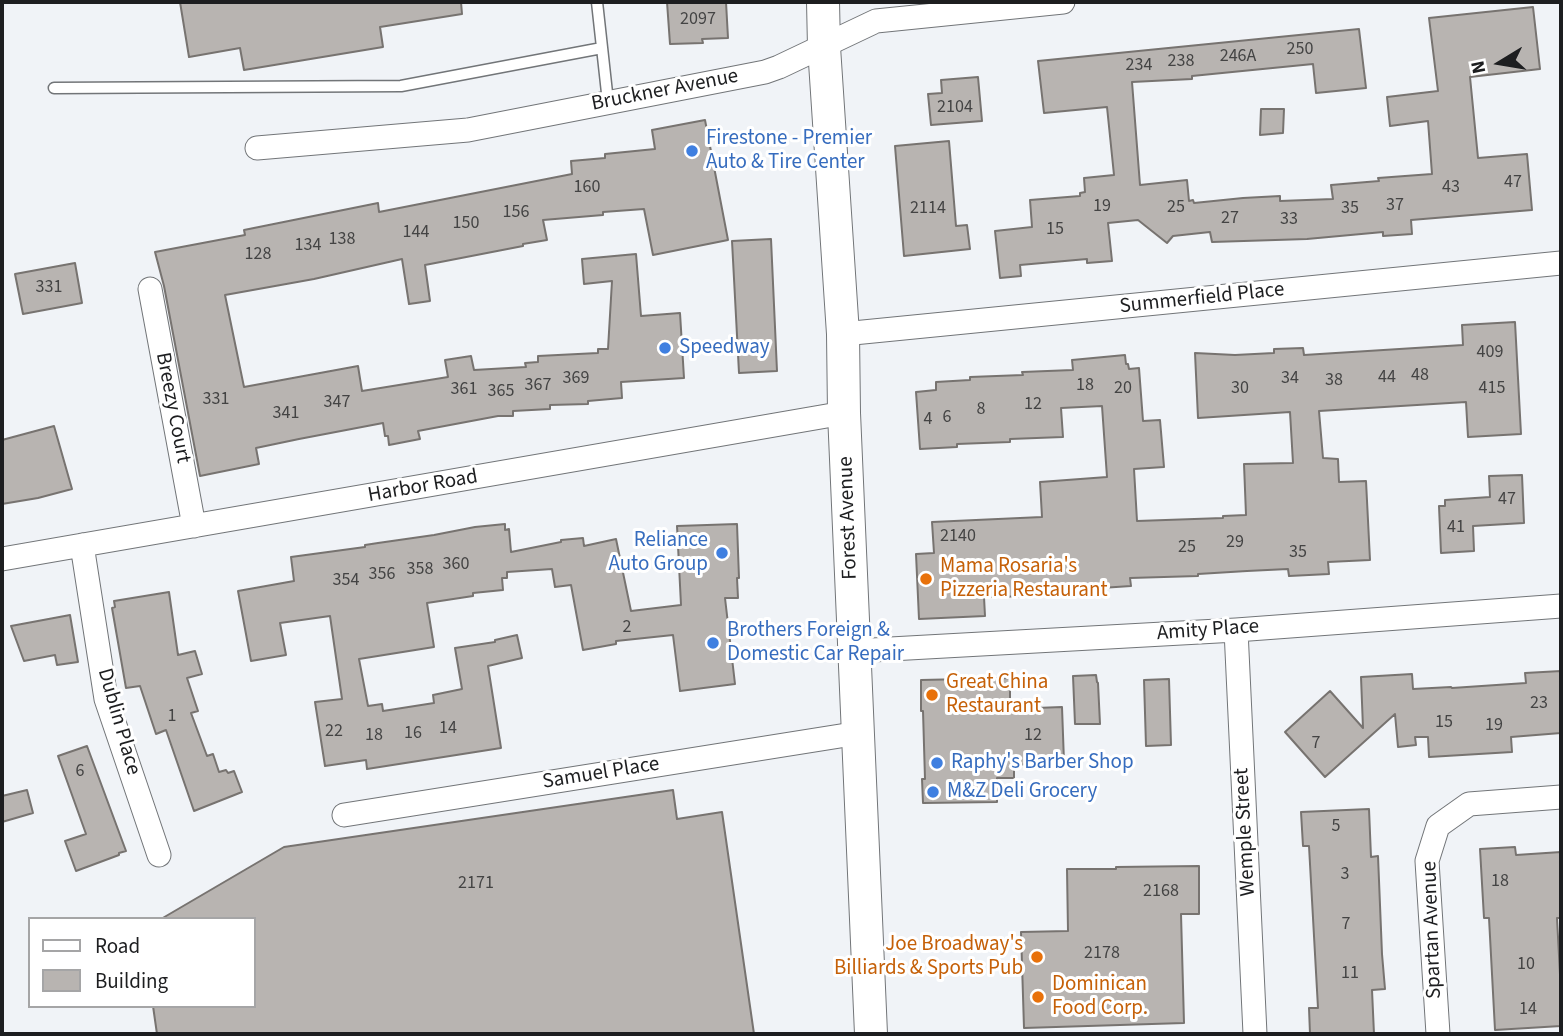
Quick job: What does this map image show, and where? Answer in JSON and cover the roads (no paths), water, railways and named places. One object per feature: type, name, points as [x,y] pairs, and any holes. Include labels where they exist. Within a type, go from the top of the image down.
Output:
[{"type":"main road","name":"Forest Avenue","points":[[823,2],[842,334],[871,1034]]},
{"type":"street","name":"Bruckner Avenue","points":[[257,148],[468,130],[765,72],[876,21],[1000,5],[1063,2]]},
{"type":"street","name":"Summerfield Place","points":[[842,334],[1561,263]]},
{"type":"street","name":"Breezy Court","points":[[150,289],[194,527]]},
{"type":"street","name":"Harbor Road","points":[[2,559],[844,413]]},
{"type":"street","name":"Dublin Place","points":[[82,545],[106,699],[159,855]]},
{"type":"street","name":"Amity Place","points":[[854,651],[1236,630],[1561,606]]},
{"type":"street","name":"Wemple Street","points":[[1236,630],[1255,1034]]},
{"type":"street","name":"Samuel Place","points":[[344,815],[859,733]]},
{"type":"street","name":"Spartan Avenue","points":[[1438,1034],[1427,860],[1438,826],[1469,804],[1561,797]]},
{"type":"lane","points":[[597,2],[608,102]]},
{"type":"lane","points":[[54,88],[401,86],[602,48]]},
{"type":"place","name":"Firestone - Premier Auto & Tire Center","points":[[692,151]]},
{"type":"place","name":"Speedway","points":[[665,348]]},
{"type":"place","name":"Reliance Auto Group","points":[[722,553]]},
{"type":"place","name":"Mama Rosaria's Pizzeria Restaurant","points":[[926,579]]},
{"type":"place","name":"Brothers Foreign & Domestic Car Repair","points":[[713,643]]},
{"type":"place","name":"Great China Restaurant","points":[[932,695]]},
{"type":"place","name":"Raphy's Barber Shop","points":[[937,763]]},
{"type":"place","name":"M&Z Deli Grocery","points":[[933,792]]},
{"type":"place","name":"Joe Broadway's Billiards & Sports Pub","points":[[1037,957]]},
{"type":"place","name":"Dominican Food Corp.","points":[[1038,997]]}]
